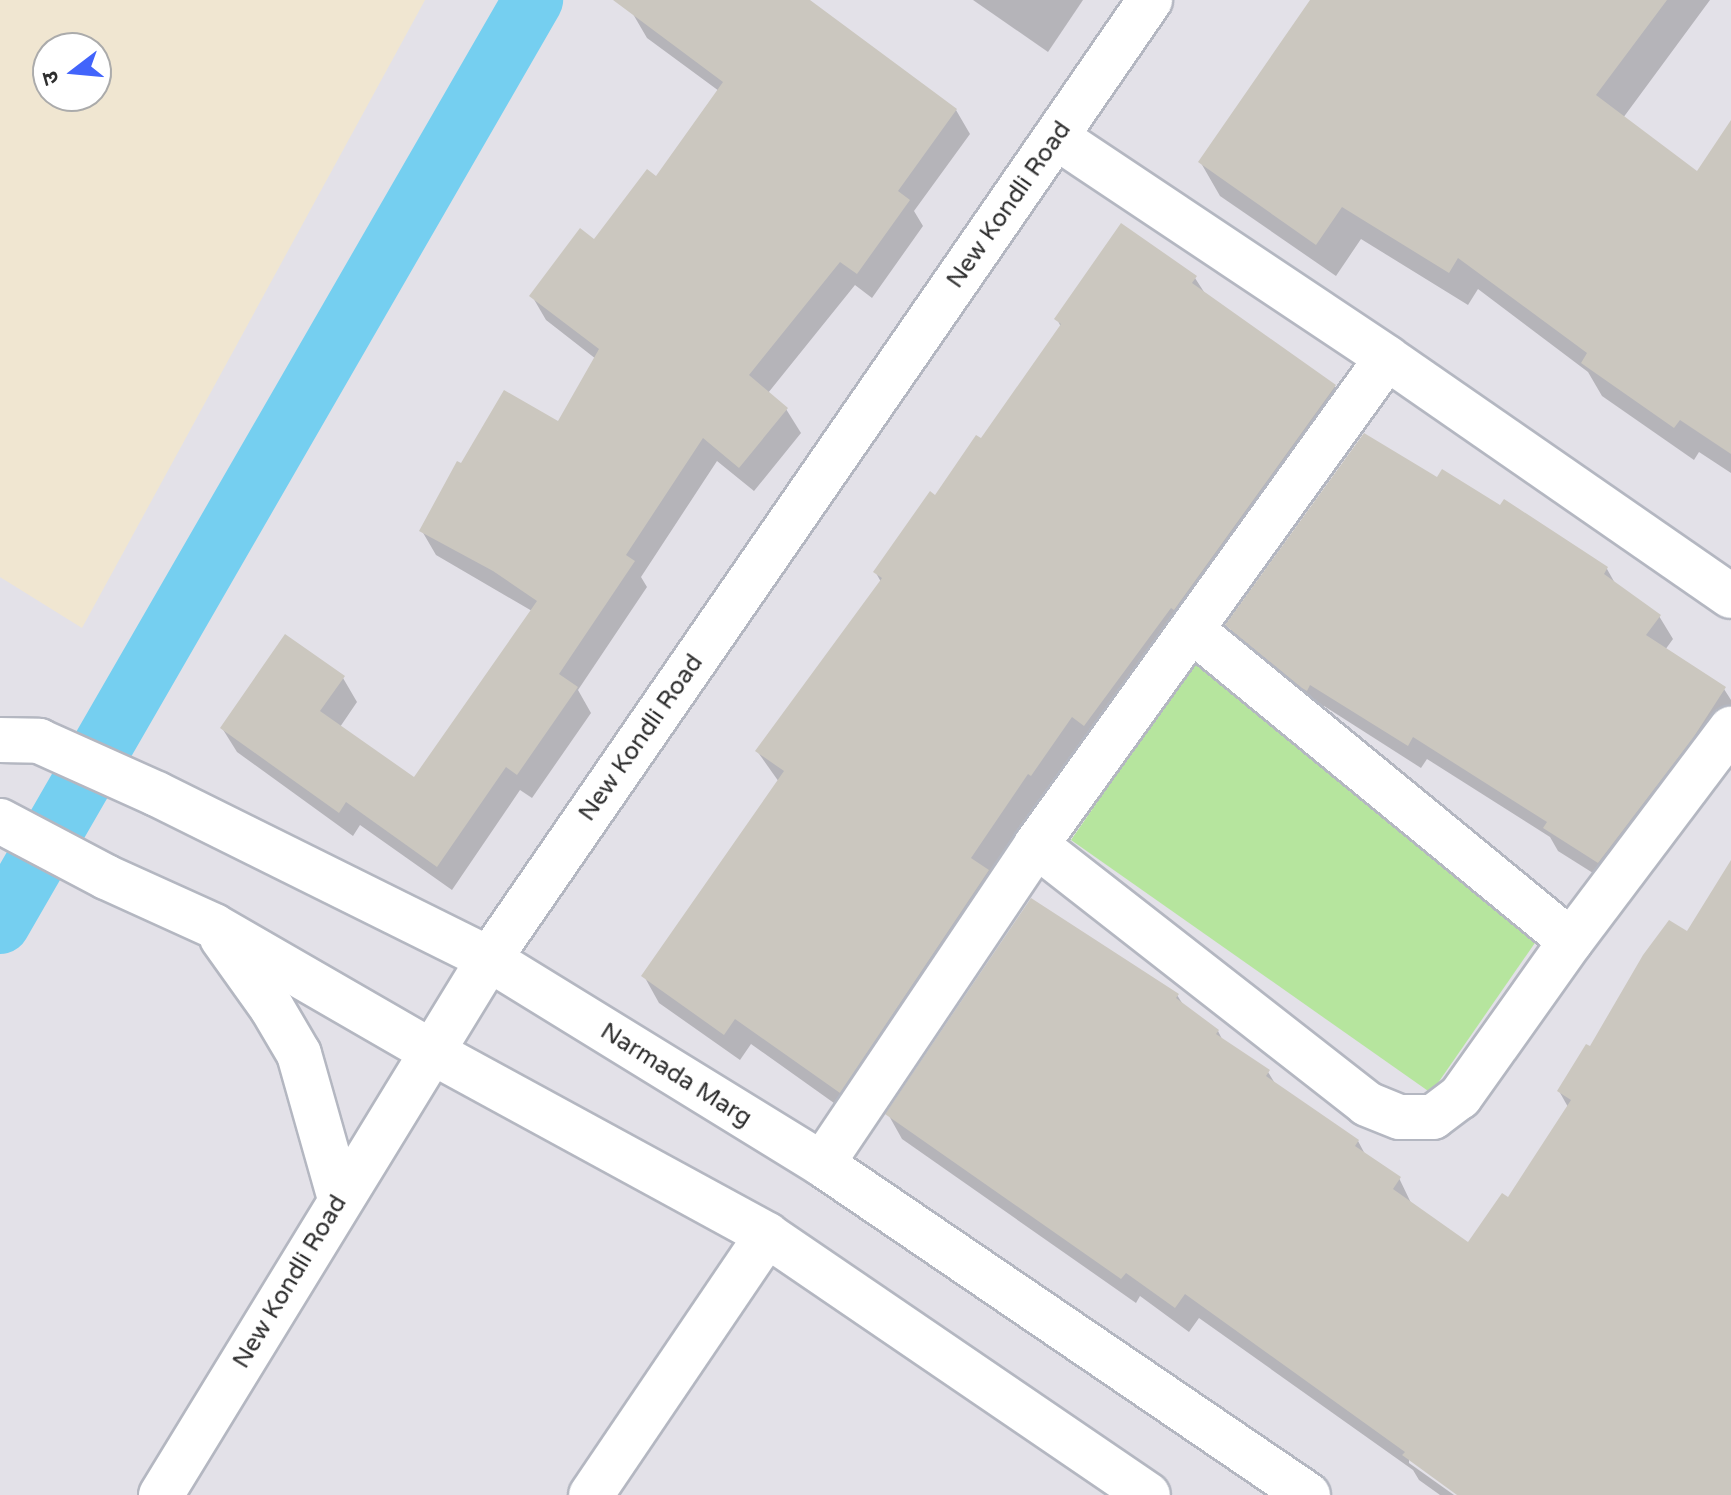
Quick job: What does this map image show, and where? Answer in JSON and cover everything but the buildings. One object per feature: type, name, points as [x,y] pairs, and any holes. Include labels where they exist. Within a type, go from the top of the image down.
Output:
[{"type":"street","name":"New Kondli Road","points":[[161,1495],[489,959],[1150,0]]},
{"type":"street","points":[[1056,137],[1387,358],[1731,596]]},
{"type":"street","points":[[822,1164],[1036,845],[1387,358]]},
{"type":"street","points":[[1192,630],[1571,941]]},
{"type":"street","points":[[1036,845],[1367,1104],[1400,1117],[1433,1117],[1460,1097],[1571,941],[1731,729]]},
{"type":"street","name":"Narmada Marg","points":[[20,740],[157,794],[489,959],[822,1164],[1308,1495]]},
{"type":"street","points":[[2,824],[106,877],[214,926],[432,1052],[767,1235],[1148,1495]]},
{"type":"street","points":[[214,926],[272,1008],[299,1054],[340,1199]]},
{"type":"street","points":[[591,1495],[767,1235]]},
{"type":"shaded area","points":[[0,0],[1731,0],[1731,1495],[0,1495]]},
{"type":"shaded area","points":[[0,0],[425,0],[82,628],[0,577]]},
{"type":"green space","points":[[1195,661],[1555,914],[1431,1093],[1071,840]]},
{"type":"waterway","points":[[0,924],[533,0]]}]
